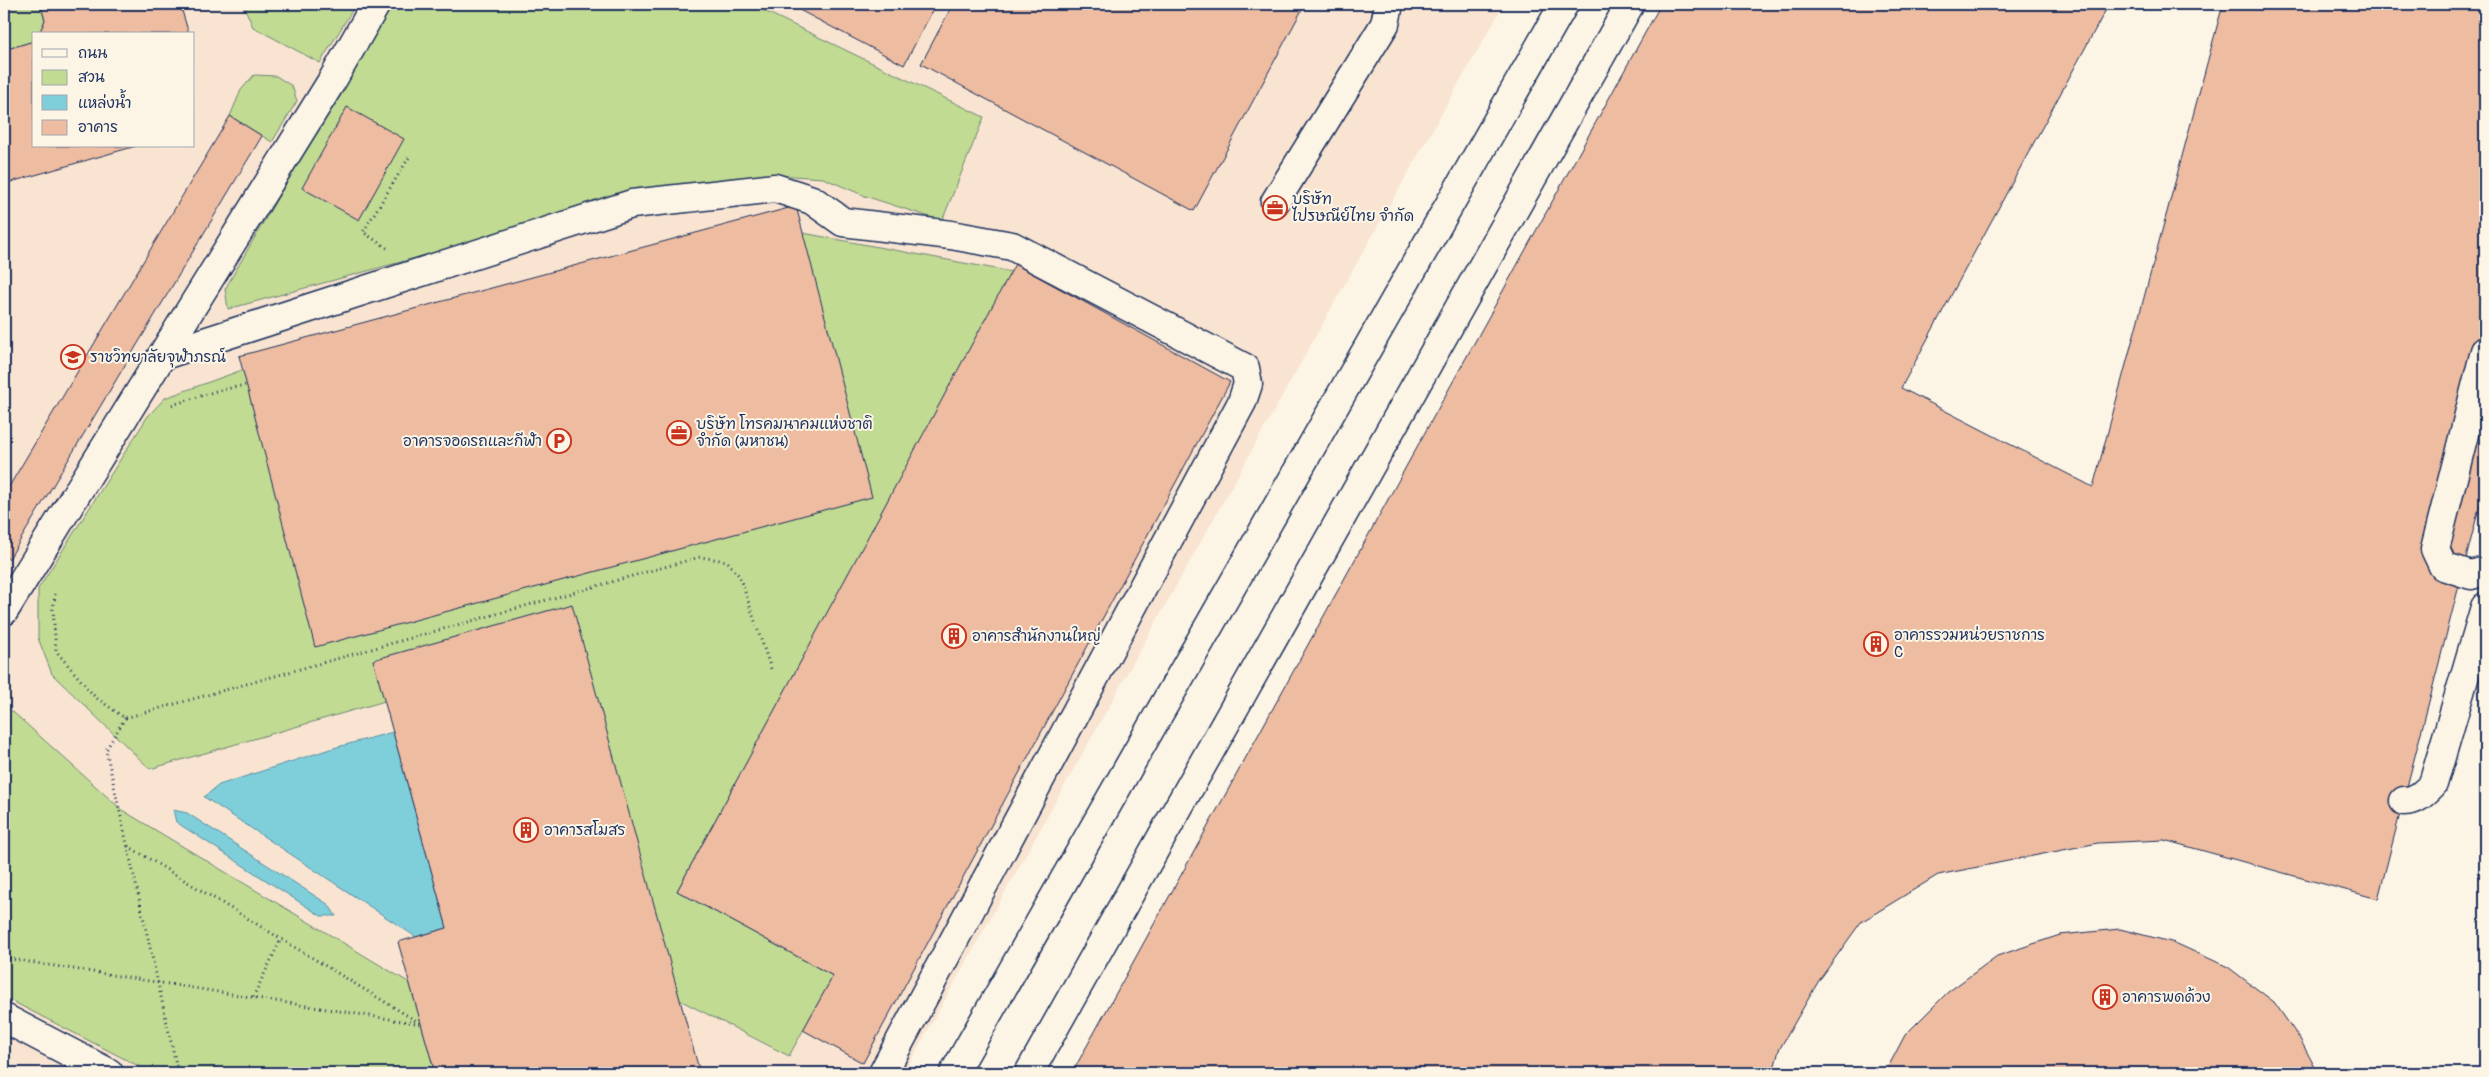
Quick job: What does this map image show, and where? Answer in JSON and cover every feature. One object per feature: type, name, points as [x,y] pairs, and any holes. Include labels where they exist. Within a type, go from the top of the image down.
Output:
[{"type":"street","points":[[4,611],[333,79],[376,4]]},
{"type":"street","points":[[1275,202],[1385,24],[1389,4]]},
{"type":"street","points":[[954,1073],[1564,4]]},
{"type":"street","points":[[1029,1073],[1630,4]]},
{"type":"street","points":[[164,354],[632,204],[775,188],[812,200],[843,222],[951,235],[1012,246],[1245,368],[1248,384],[1242,402],[883,1073]]},
{"type":"street","points":[[2485,351],[2435,549],[2443,566],[2471,575],[2485,571]]},
{"type":"street","points":[[2404,801],[2410,801],[2422,795],[2433,784],[2485,608]]},
{"type":"street","points":[[4,1018],[109,1073]]},
{"type":"path","points":[[410,156],[363,232],[425,270]]},
{"type":"path","points":[[167,406],[216,391],[246,385]]},
{"type":"path","points":[[178,1073],[106,750],[125,718],[700,557],[727,561],[740,577],[772,672]]},
{"type":"path","points":[[57,586],[53,609],[56,651],[95,697],[125,718]]},
{"type":"path","points":[[4,965],[4,958],[421,1024],[128,846]]},
{"type":"path","points":[[253,997],[281,939]]},
{"type":"shaded area","name":"บริษัท โทรคมนาคมแห่งชาติ จำกัด (มหาชน)","points":[[4,4],[1504,4],[1337,298],[904,1073],[4,1073]]},
{"type":"green space","points":[[4,4],[40,4],[45,20],[40,32],[32,32],[32,42],[4,50]]},
{"type":"green space","points":[[243,4],[356,4],[320,63],[253,27]]},
{"type":"green space","points":[[389,4],[750,4],[984,117],[942,221],[865,196],[823,178],[777,175],[577,214],[228,309],[225,289]]},
{"type":"green space","points":[[254,75],[276,76],[292,86],[297,101],[272,142],[230,116],[241,90]]},
{"type":"green space","points":[[803,233],[1012,272],[677,891],[833,976],[789,1056],[619,969],[385,701],[150,769],[52,674],[38,638],[38,589],[148,416],[165,398],[242,370]]},
{"type":"green space","points":[[4,704],[122,810],[410,983],[435,1073],[152,1073],[4,997]]},
{"type":"water","points":[[393,732],[447,928],[416,937],[204,797],[219,785],[330,749]]},
{"type":"water","points":[[173,810],[187,813],[329,905],[336,916],[321,916],[176,822]]},
{"type":"building","points":[[40,4],[180,4],[188,32],[40,32],[45,20]]},
{"type":"building","points":[[788,4],[936,4],[904,65]]},
{"type":"building","points":[[953,4],[1305,4],[1194,211],[921,64]]},
{"type":"building","name":"อาคารรวมหน่วยราชการ C","points":[[1661,4],[2109,4],[1901,388],[2093,487],[2223,4],[2485,4],[2485,485],[2378,899],[2164,840],[2098,843],[1938,875],[1861,922],[1818,982],[1779,1050],[1773,1073],[1072,1073]]},
{"type":"building","points":[[32,42],[32,148],[129,148],[4,184],[4,50]]},
{"type":"building","points":[[347,107],[404,139],[359,220],[302,188]]},
{"type":"building","points":[[230,116],[262,136],[9,559],[4,556],[4,495]]},
{"type":"building","name":"อาคารจอดรถและกีฬา","points":[[796,206],[872,497],[315,647],[239,356]]},
{"type":"building","name":"อาคารสำนักงานใหญ่","points":[[1015,264],[1230,382],[863,1063],[803,1030],[833,976],[677,891]]},
{"type":"building","name":"อาคารสโมสร","points":[[572,604],[700,1073],[435,1073],[398,942],[447,928],[373,660]]},
{"type":"building","name":"อาคารพดด้วง","points":[[2120,929],[2175,943],[2228,967],[2274,1002],[2300,1039],[2318,1073],[1885,1073],[1905,1035],[1948,992],[1997,956],[2060,935]]},
{"type":"place","name":"บริษัท ไปรษณีย์ไทย จำกัด","points":[[1275,208]]},
{"type":"place","name":"ราชวิทยาลัยจุฬาภรณ์","points":[[73,357]]},
{"type":"place","name":"บริษัท โทรคมนาคมแห่งชาติ จำกัด (มหาชน)","points":[[679,433]]},
{"type":"place","name":"อาคารจอดรถและกีฬา","points":[[559,441]]},
{"type":"place","name":"อาคารสำนักงานใหญ่","points":[[954,636]]},
{"type":"place","name":"อาคารรวมหน่วยราชการ C","points":[[1876,644]]},
{"type":"place","name":"อาคารสโมสร","points":[[526,830]]},
{"type":"place","name":"อาคารพดด้วง","points":[[2105,997]]}]
